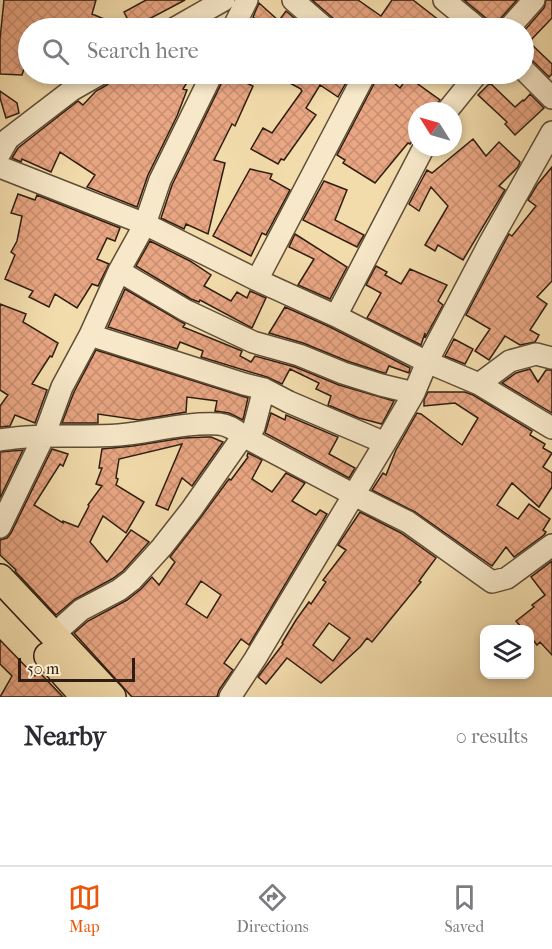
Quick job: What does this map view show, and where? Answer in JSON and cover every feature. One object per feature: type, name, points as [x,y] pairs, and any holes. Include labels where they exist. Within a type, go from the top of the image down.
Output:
[{"type":"main road","points":[[0,578],[112,697]]},
{"type":"main road","points":[[0,604],[85,697]]},
{"type":"street","points":[[192,18],[224,0]]},
{"type":"street","points":[[238,18],[247,0]]},
{"type":"street","points":[[293,0],[314,18]]},
{"type":"street","points":[[444,0],[466,18]]},
{"type":"street","points":[[518,18],[534,0]]},
{"type":"street","points":[[534,80],[552,98]]},
{"type":"street","points":[[3,144],[82,84]]},
{"type":"street","points":[[0,527],[44,436],[62,387],[90,335],[119,271],[145,224],[160,180],[207,84]]},
{"type":"street","points":[[257,280],[360,84]]},
{"type":"street","points":[[454,102],[469,84]]},
{"type":"street","points":[[230,697],[414,393],[427,362],[489,244],[552,132]]},
{"type":"street","points":[[336,316],[419,156]]},
{"type":"street","points":[[0,167],[145,224],[427,362],[479,384],[552,428]]},
{"type":"street","points":[[119,271],[184,310],[253,342],[381,385],[414,393]]},
{"type":"street","points":[[90,335],[264,389],[385,443]]},
{"type":"street","points":[[479,384],[510,362],[536,354],[552,358]]},
{"type":"street","points":[[53,635],[81,610],[119,590],[132,580],[162,547],[243,436],[254,428],[264,389]]},
{"type":"street","points":[[0,440],[44,436],[119,435],[171,427],[221,424],[234,428],[243,436],[408,522],[492,582],[507,578],[552,545]]},
{"type":"building","points":[[4,0],[96,0],[92,14],[102,18],[18,18],[18,75],[0,74],[0,39]]},
{"type":"building","points":[[146,0],[185,0],[151,18],[127,18],[124,12]]},
{"type":"building","points":[[312,0],[358,0],[381,16],[392,0],[413,0],[436,18],[333,18]]},
{"type":"building","points":[[464,0],[517,0],[501,18],[486,18]]},
{"type":"building","points":[[546,0],[552,0],[552,18],[534,37],[534,20],[544,8]]},
{"type":"building","points":[[259,3],[276,18],[254,18]]},
{"type":"building","points":[[286,11],[294,18],[281,18]]},
{"type":"building","points":[[534,47],[552,64],[552,74],[549,77],[534,62]]},
{"type":"building","points":[[186,84],[183,89],[187,90],[177,116],[148,175],[137,207],[87,187],[95,175],[60,152],[51,172],[22,159],[21,162],[12,158],[18,148],[78,101],[83,105],[96,91],[107,85]]},
{"type":"building","points":[[221,84],[253,86],[235,126],[232,124],[214,160],[225,163],[208,234],[186,224],[184,229],[161,218],[172,185]]},
{"type":"building","points":[[292,84],[345,84],[338,97],[320,85],[306,108],[316,115],[284,160],[281,159],[278,164],[251,149],[263,128],[272,133],[302,91]]},
{"type":"building","points":[[374,84],[395,84],[400,88],[403,84],[418,84],[440,100],[439,102],[408,102],[408,143],[375,183],[343,163],[345,160],[337,155]]},
{"type":"building","points":[[491,84],[515,107],[530,94],[544,108],[515,135],[505,124],[507,122],[478,95]]},
{"type":"building","points":[[0,91],[17,103],[19,113],[6,118]]},
{"type":"building","points":[[473,139],[486,156],[499,142],[520,162],[499,186],[505,190],[463,260],[438,245],[435,251],[425,245],[448,206],[431,187],[419,211],[409,204],[427,170],[432,173],[452,156],[462,156],[462,148]]},
{"type":"building","points":[[552,167],[552,281],[537,297],[547,304],[530,330],[539,335],[535,342],[520,345],[505,336],[489,360],[475,351],[490,329],[466,315],[509,234],[512,236],[536,206],[528,200]]},
{"type":"building","points":[[250,169],[272,174],[270,179],[290,190],[266,235],[262,233],[251,256],[213,236]]},
{"type":"building","points":[[324,181],[347,190],[335,220],[364,235],[357,247],[303,220]]},
{"type":"building","points":[[18,194],[35,200],[37,195],[120,228],[115,241],[107,238],[97,259],[109,264],[98,286],[92,284],[77,308],[55,294],[49,307],[29,297],[33,291],[5,279],[15,255],[11,252],[17,241],[22,216],[11,213]]},
{"type":"building","points":[[295,234],[347,267],[330,299],[298,285],[314,259],[289,247]]},
{"type":"building","points":[[150,241],[190,261],[211,275],[204,286],[231,301],[237,292],[247,298],[250,291],[266,298],[252,328],[200,300],[199,302],[191,299],[136,266]]},
{"type":"building","points":[[376,266],[387,272],[385,275],[401,284],[410,269],[447,285],[438,301],[443,305],[425,338],[425,333],[421,345],[367,318],[381,293],[366,285]]},
{"type":"building","points":[[125,289],[185,324],[183,327],[242,351],[240,356],[251,362],[255,356],[295,367],[339,385],[394,401],[382,424],[359,418],[328,405],[331,396],[316,389],[319,383],[290,369],[282,384],[267,377],[201,357],[203,351],[180,342],[177,349],[108,327]]},
{"type":"building","points":[[0,304],[26,314],[23,322],[58,343],[52,357],[50,356],[32,384],[47,390],[35,423],[15,415],[10,426],[0,427],[0,406],[8,395],[0,390]]},
{"type":"building","points":[[285,307],[410,368],[409,373],[389,366],[384,373],[269,333]]},
{"type":"building","points":[[454,339],[473,349],[465,364],[445,356]]},
{"type":"building","points":[[96,350],[248,398],[243,420],[229,413],[215,411],[217,401],[187,397],[186,412],[139,420],[98,414],[98,423],[62,423],[74,392]]},
{"type":"building","points":[[530,369],[538,382],[546,370],[552,370],[552,413],[502,383],[516,373]]},
{"type":"building","points":[[428,392],[465,392],[473,395],[532,431],[530,435],[545,444],[543,448],[552,453],[543,467],[552,473],[552,487],[539,507],[512,483],[497,505],[518,519],[529,504],[550,519],[543,530],[546,532],[544,535],[514,557],[506,547],[492,566],[415,512],[372,490],[383,473],[386,475],[396,450],[417,413],[462,445],[478,418],[455,403],[424,406]]},
{"type":"building","points":[[271,413],[285,420],[286,415],[338,437],[329,454],[355,468],[349,478],[265,433]]},
{"type":"building","points":[[211,437],[223,442],[192,486],[182,478],[168,510],[156,505],[182,444],[119,459],[116,485],[144,502],[126,533],[103,516],[90,542],[107,562],[131,530],[149,542],[123,571],[75,599],[56,615],[0,555],[0,540],[7,538],[11,533],[52,449],[68,454],[63,466],[60,464],[34,505],[63,523],[63,521],[78,527],[88,505],[102,486],[96,484],[102,468],[99,468],[102,449],[183,438]]},
{"type":"building","points":[[23,450],[0,498],[0,452]]},
{"type":"building","points":[[248,453],[262,460],[252,479],[272,492],[286,473],[305,483],[292,501],[316,515],[320,510],[327,514],[249,645],[241,639],[224,663],[233,670],[219,690],[217,697],[132,697],[74,633],[88,621],[127,600],[152,577],[159,585],[175,562],[170,557],[229,479],[231,480]],"holes":[[[201,581],[221,595],[207,618],[186,604]]]},
{"type":"building","points":[[360,512],[401,533],[436,558],[419,581],[421,582],[372,642],[367,638],[321,683],[287,658],[266,684],[258,677],[283,644],[309,602],[311,604],[326,582],[323,580],[346,550],[338,545]],"holes":[[[329,623],[350,638],[333,661],[313,645]]]},
{"type":"building","points":[[552,561],[552,655],[540,642],[537,645],[534,641],[534,625],[520,625],[516,621],[545,595],[531,577]]},
{"type":"building","points":[[0,640],[35,676],[39,672],[63,697],[0,697],[12,676],[0,664]]}]
